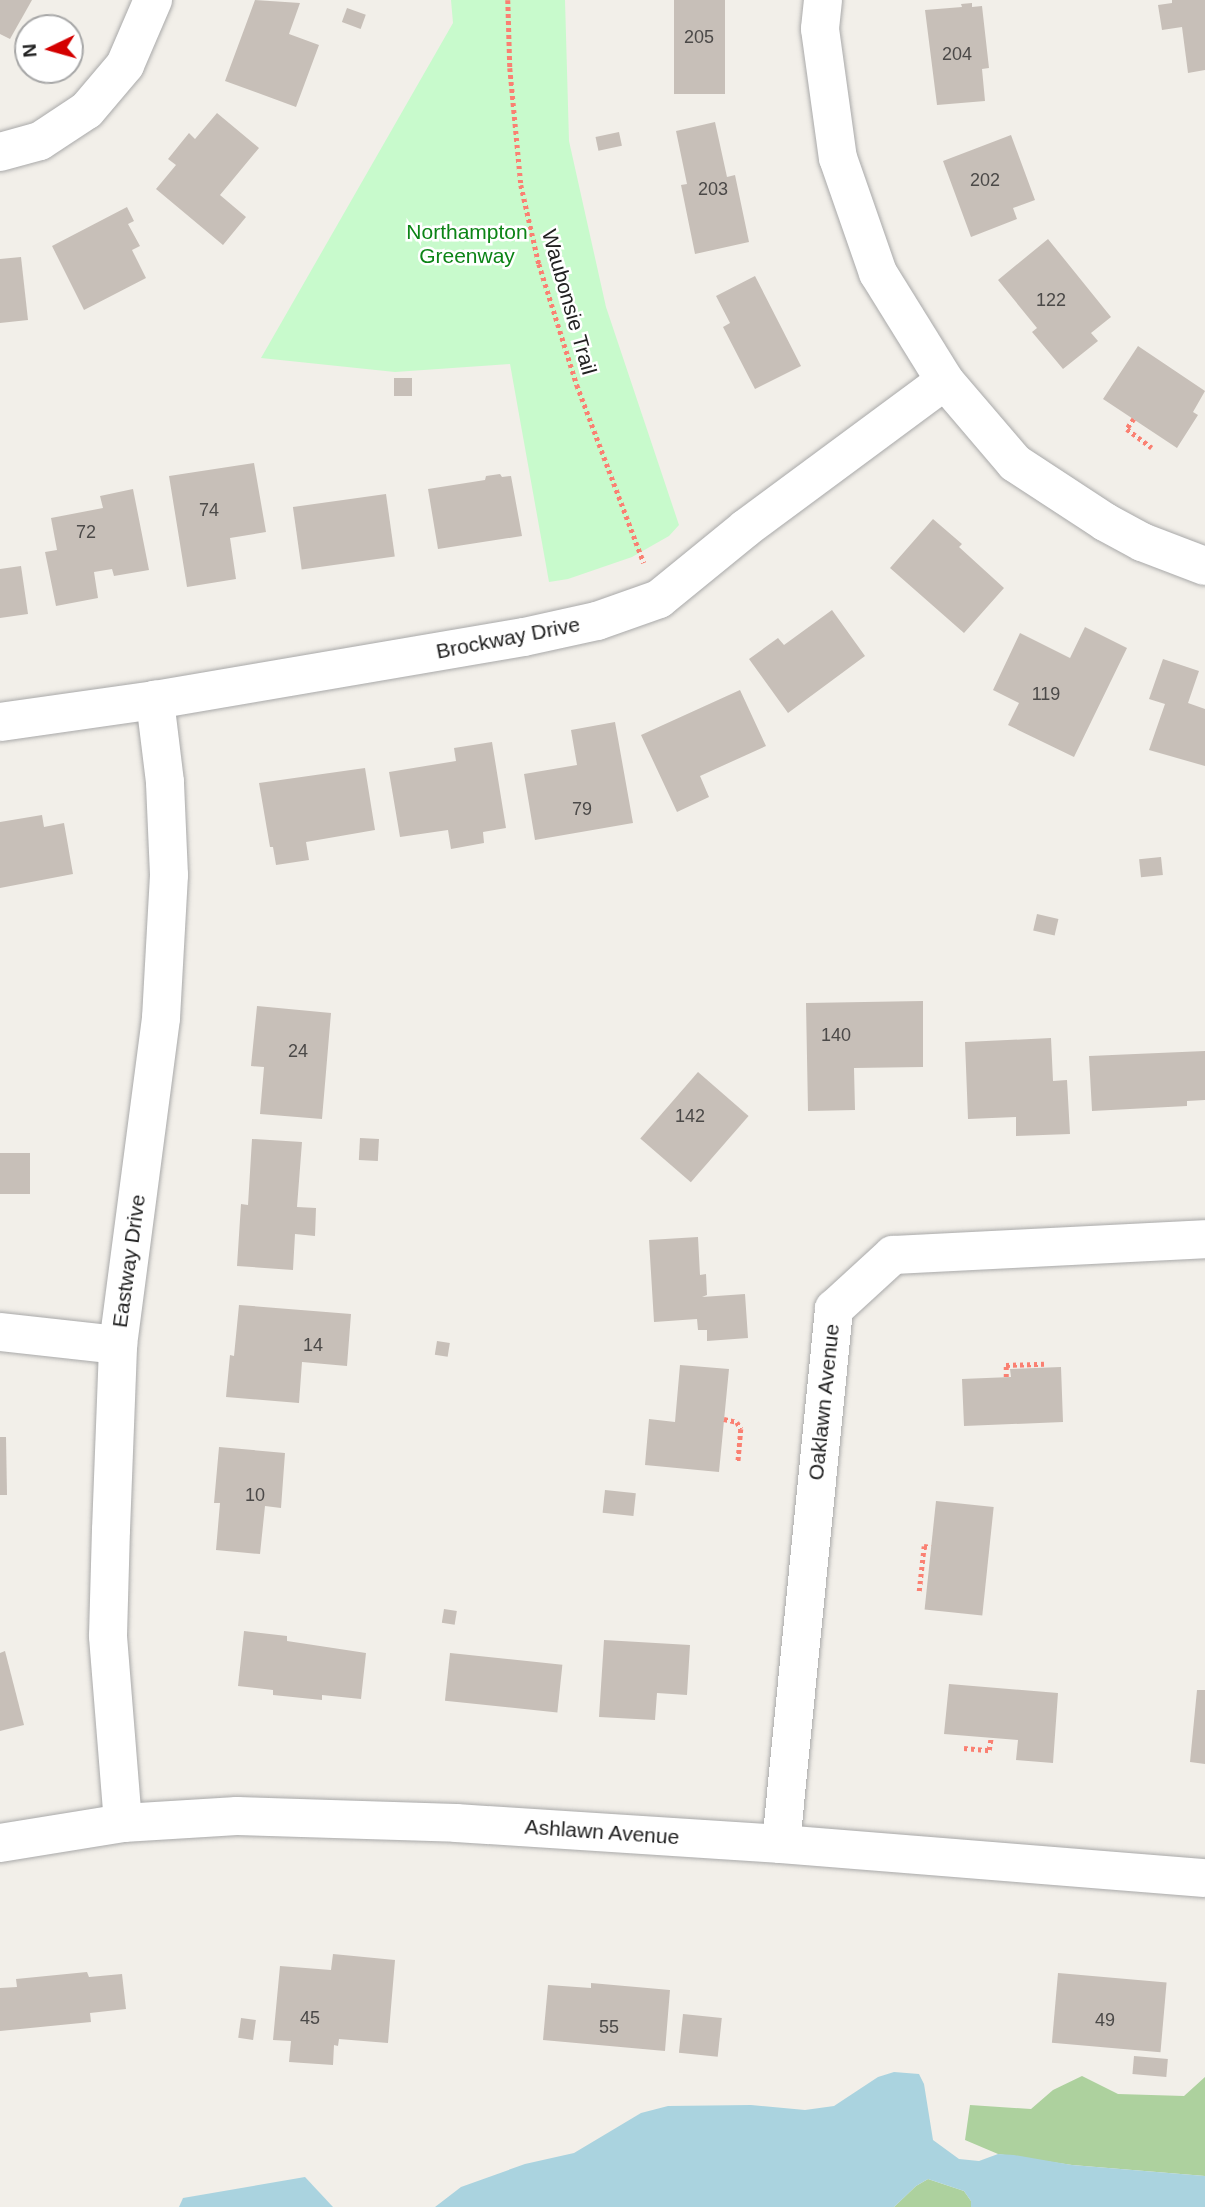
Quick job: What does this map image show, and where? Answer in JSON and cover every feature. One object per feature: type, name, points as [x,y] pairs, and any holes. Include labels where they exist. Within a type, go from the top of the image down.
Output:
[{"type":"street","points":[[0,152],[40,141],[88,110],[125,65],[153,0]]},
{"type":"street","points":[[824,0],[820,29],[838,158],[878,273],[945,381],[1015,463],[1105,522],[1142,542],[1205,566]]},
{"type":"street","name":"Brockway Drive","points":[[0,722],[155,700],[524,637],[597,621],[659,599],[746,528],[945,381]]},
{"type":"street","name":"Eastway Drive","points":[[123,1823],[108,1636],[118,1345],[161,1018],[168,901],[165,782],[155,700]]},
{"type":"street","name":"Oaklawn Avenue","points":[[781,1844],[834,1309],[893,1255],[1205,1239]]},
{"type":"street","points":[[0,1332],[118,1345]]},
{"type":"street","name":"Ashlawn Avenue","points":[[0,1843],[123,1823],[237,1816],[456,1823],[781,1844],[1205,1878]]},
{"type":"path","name":"Waubonsie Trail","points":[[508,0],[510,68],[521,185],[540,264],[577,385],[659,599]]},
{"type":"path","points":[[1134,419],[1127,429],[1152,447]]},
{"type":"path","points":[[1006,1377],[1006,1365],[1044,1364]]},
{"type":"path","points":[[724,1419],[737,1422],[741,1429],[738,1461]]},
{"type":"path","points":[[919,1591],[924,1546],[931,1547]]},
{"type":"path","points":[[964,1748],[989,1750],[991,1737]]},
{"type":"green space","name":"Northampton Greenway","points":[[451,0],[565,0],[569,141],[606,307],[679,525],[669,536],[632,557],[568,579],[549,582],[510,364],[395,372],[261,358],[453,23]]},
{"type":"green space","points":[[1082,2076],[1118,2094],[1184,2096],[1205,2077],[1205,2176],[1072,2165],[998,2154],[965,2140],[970,2105],[1031,2109],[1053,2090]]},
{"type":"green space","points":[[928,2179],[964,2191],[971,2201],[971,2207],[894,2207],[916,2186]]},
{"type":"water","points":[[894,2072],[919,2074],[924,2084],[933,2140],[959,2159],[979,2161],[998,2154],[1014,2155],[1072,2165],[1205,2176],[1205,2207],[971,2207],[971,2201],[964,2191],[928,2179],[916,2186],[894,2207],[435,2207],[461,2187],[525,2164],[574,2153],[641,2113],[668,2106],[751,2105],[805,2110],[834,2106],[878,2077]]},
{"type":"water","points":[[305,2177],[333,2207],[179,2207],[183,2198]]},
{"type":"building","points":[[0,0],[32,0],[24,14],[14,14],[14,32],[10,39],[0,34]]},
{"type":"building","points":[[255,0],[300,3],[289,34],[319,45],[296,107],[225,81]]},
{"type":"building","points":[[674,0],[725,0],[725,94],[674,94]]},
{"type":"building","points":[[1172,0],[1205,0],[1205,70],[1188,73],[1182,27],[1162,30],[1158,5],[1172,3]]},
{"type":"building","points":[[972,3],[972,7],[982,6],[989,68],[982,69],[985,101],[937,105],[925,10],[962,7],[961,4]]},
{"type":"building","points":[[347,8],[366,15],[361,29],[342,22]]},
{"type":"building","points":[[217,113],[259,148],[220,195],[246,217],[223,245],[156,189],[176,165],[168,159],[189,133],[195,139]]},
{"type":"building","points":[[715,122],[727,177],[735,175],[749,242],[695,254],[681,185],[687,184],[676,131]]},
{"type":"building","points":[[619,132],[622,146],[598,151],[596,137]]},
{"type":"building","points":[[1011,135],[1035,200],[1013,208],[1017,219],[971,237],[943,161]]},
{"type":"building","points":[[127,207],[134,221],[128,224],[140,246],[132,250],[146,278],[84,310],[52,246]]},
{"type":"building","points":[[1048,239],[1111,317],[1091,333],[1098,341],[1063,369],[1032,332],[1037,328],[998,280]]},
{"type":"building","points":[[21,257],[28,320],[0,323],[0,259]]},
{"type":"building","points":[[755,276],[801,366],[755,389],[723,327],[730,323],[716,296]]},
{"type":"building","points":[[1138,346],[1205,391],[1193,412],[1198,415],[1177,448],[1103,399]]},
{"type":"building","points":[[394,378],[412,378],[412,396],[394,396]]},
{"type":"building","points":[[254,463],[266,532],[230,538],[236,579],[187,587],[169,476]]},
{"type":"building","points":[[500,474],[502,477],[511,476],[522,536],[438,549],[428,489],[485,480],[486,476]]},
{"type":"building","points":[[133,489],[149,570],[114,576],[112,569],[94,572],[98,598],[56,606],[45,552],[57,550],[51,518],[103,508],[100,496]]},
{"type":"building","points":[[386,494],[395,556],[302,569],[293,507]]},
{"type":"building","points":[[933,519],[962,544],[959,547],[1004,588],[964,633],[890,568]]},
{"type":"building","points":[[21,566],[28,614],[0,618],[0,569]]},
{"type":"building","points":[[832,610],[865,656],[788,713],[749,659],[778,638],[784,645]]},
{"type":"building","points":[[1085,627],[1127,648],[1074,757],[1008,725],[1019,703],[993,690],[1020,633],[1070,658]]},
{"type":"building","points":[[1163,659],[1199,671],[1188,703],[1205,709],[1205,766],[1149,750],[1165,704],[1149,699]]},
{"type":"building","points":[[740,690],[766,746],[700,776],[709,797],[677,812],[641,735]]},
{"type":"building","points":[[615,722],[633,823],[535,840],[524,774],[577,765],[571,730]]},
{"type":"building","points":[[492,742],[506,828],[483,832],[484,843],[451,849],[448,830],[400,837],[389,772],[456,761],[454,748]]},
{"type":"building","points":[[365,768],[375,830],[306,842],[309,860],[276,865],[273,847],[270,847],[259,783]]},
{"type":"building","points":[[42,815],[44,827],[64,823],[73,874],[0,888],[0,822]]},
{"type":"building","points":[[1161,857],[1163,875],[1141,877],[1139,859]]},
{"type":"building","points":[[1037,914],[1058,919],[1055,936],[1033,931]]},
{"type":"building","points":[[923,1001],[923,1067],[854,1068],[855,1110],[808,1111],[806,1003]]},
{"type":"building","points":[[257,1006],[331,1013],[322,1119],[260,1114],[264,1067],[251,1066]]},
{"type":"building","points":[[1051,1038],[1053,1081],[1067,1080],[1070,1134],[1016,1136],[1016,1117],[968,1119],[965,1042]]},
{"type":"building","points":[[1205,1051],[1205,1100],[1187,1101],[1187,1106],[1092,1111],[1089,1056]]},
{"type":"building","points":[[698,1072],[749,1116],[691,1182],[640,1138]]},
{"type":"building","points":[[360,1138],[379,1139],[378,1161],[359,1160]]},
{"type":"building","points":[[252,1139],[302,1142],[297,1207],[316,1208],[315,1236],[295,1234],[293,1270],[237,1266],[241,1204],[248,1205]]},
{"type":"building","points":[[0,1153],[30,1153],[30,1194],[0,1194]]},
{"type":"building","points":[[698,1237],[700,1275],[706,1274],[707,1295],[702,1297],[745,1294],[748,1338],[707,1341],[707,1330],[698,1330],[697,1319],[654,1322],[649,1240]]},
{"type":"building","points":[[239,1305],[351,1314],[347,1366],[302,1362],[299,1403],[226,1397],[230,1355],[234,1356]]},
{"type":"building","points":[[437,1341],[450,1343],[448,1357],[435,1355]]},
{"type":"building","points":[[680,1365],[729,1369],[719,1472],[645,1465],[649,1419],[675,1422]]},
{"type":"building","points":[[1061,1367],[1063,1422],[964,1426],[962,1379],[1011,1377],[1010,1369]]},
{"type":"building","points":[[0,1437],[6,1437],[7,1495],[0,1495]]},
{"type":"building","points":[[219,1447],[285,1453],[281,1508],[265,1506],[260,1554],[216,1550],[220,1503],[214,1503]]},
{"type":"building","points":[[605,1490],[636,1493],[633,1516],[603,1513]]},
{"type":"building","points":[[936,1501],[994,1507],[982,1615],[925,1609]]},
{"type":"building","points":[[444,1609],[457,1611],[455,1625],[442,1623]]},
{"type":"building","points":[[244,1631],[287,1636],[287,1641],[366,1653],[361,1699],[322,1695],[322,1700],[273,1695],[273,1690],[238,1686]]},
{"type":"building","points":[[604,1640],[690,1645],[687,1695],[657,1693],[655,1720],[599,1717]]},
{"type":"building","points":[[5,1651],[24,1725],[0,1731],[0,1653]]},
{"type":"building","points":[[450,1653],[562,1665],[557,1713],[445,1701]]},
{"type":"building","points":[[949,1684],[1058,1693],[1053,1763],[1016,1760],[1018,1740],[944,1734]]},
{"type":"building","points":[[1197,1690],[1205,1690],[1205,1764],[1190,1762]]},
{"type":"building","points":[[333,1954],[395,1960],[388,2043],[339,2039],[338,2046],[334,2045],[333,2065],[289,2062],[291,2041],[273,2040],[280,1966],[331,1970]]},
{"type":"building","points":[[87,1972],[89,1977],[122,1974],[126,2009],[90,2013],[91,2022],[0,2031],[0,1988],[17,1987],[16,1979]]},
{"type":"building","points":[[1058,1973],[1167,1982],[1160,2052],[1052,2043]]},
{"type":"building","points":[[591,1983],[670,1990],[665,2051],[543,2040],[548,1985],[591,1988]]},
{"type":"building","points":[[683,2014],[722,2018],[718,2057],[679,2053]]},
{"type":"building","points":[[241,2018],[256,2020],[253,2040],[238,2038]]},
{"type":"building","points":[[1134,2056],[1168,2059],[1166,2077],[1132,2074]]}]
